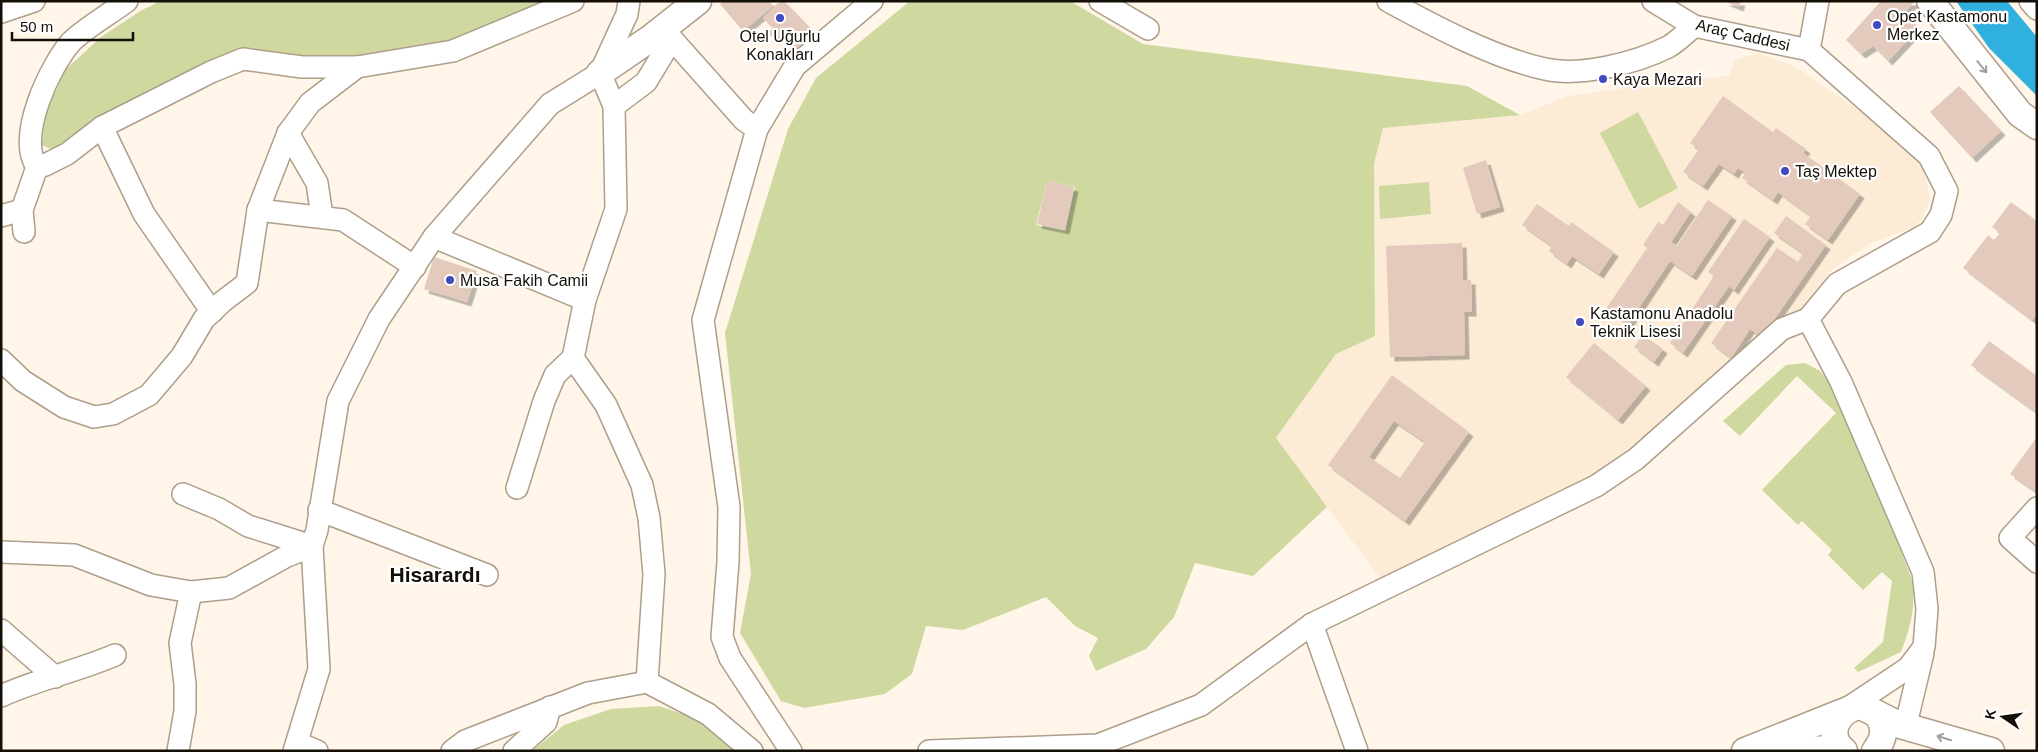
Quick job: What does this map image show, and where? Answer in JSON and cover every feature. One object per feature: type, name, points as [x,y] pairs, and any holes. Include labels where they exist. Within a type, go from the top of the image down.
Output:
[{"type":"main road","points":[[600,73],[667,34],[698,1]]},
{"type":"main road","points":[[1930,1],[2020,114],[2037,126]]},
{"type":"main road","points":[[1745,751],[1860,706],[1887,719],[1991,751]]},
{"type":"main road","points":[[1843,712],[1834,730],[1837,744],[1843,750]]},
{"type":"main road","points":[[1875,751],[1883,737],[1882,721],[1887,719]]},
{"type":"main road","points":[[1756,751],[1843,750]]},
{"type":"street","points":[[1,12],[34,1]]},
{"type":"street","points":[[24,232],[22,210],[37,166],[31,154],[33,122],[42,90],[71,42],[127,1]]},
{"type":"street","points":[[37,166],[45,165],[67,154],[102,127],[212,72],[243,59],[302,66],[357,67],[453,51],[573,1]]},
{"type":"street","points":[[317,751],[296,747],[319,669],[312,546],[338,401],[379,319],[434,237],[550,104],[600,73],[627,14],[630,1]]},
{"type":"street","points":[[792,751],[730,658],[722,637],[728,562],[729,507],[703,320],[757,129],[795,66],[872,1]]},
{"type":"street","points":[[1100,1],[1148,29]]},
{"type":"street","points":[[1388,1],[1434,26],[1495,52],[1546,70],[1592,70],[1630,62],[1669,47],[1694,26]]},
{"type":"street","name":"Araç Caddesi","points":[[1652,1],[1694,26],[1808,50]]},
{"type":"street","points":[[929,751],[1098,745],[1201,705],[1312,624],[1596,486],[1636,459],[1782,329],[1808,319],[1837,284],[1930,232],[1941,215],[1947,191],[1929,156],[1808,50],[1818,1]]},
{"type":"street","points":[[2030,1],[2037,9]]},
{"type":"street","points":[[614,106],[646,82],[667,34],[744,120],[757,129]]},
{"type":"street","points":[[1,360],[23,380],[64,407],[94,417],[113,414],[149,395],[182,356],[204,319],[247,283],[258,210],[288,133],[310,103],[357,67]]},
{"type":"street","points":[[517,488],[544,400],[555,375],[572,358],[585,300],[616,209],[614,106],[600,73]]},
{"type":"street","points":[[102,127],[144,214],[212,312]]},
{"type":"street","points":[[288,133],[317,183],[322,216]]},
{"type":"street","points":[[1,216],[22,210]]},
{"type":"street","points":[[258,210],[322,216],[343,220],[415,267]]},
{"type":"street","points":[[434,237],[585,300]]},
{"type":"street","points":[[1808,319],[1841,382],[1923,572],[1927,609],[1924,647],[1907,720],[1887,719]]},
{"type":"street","points":[[572,358],[606,405],[642,485],[648,509],[654,574],[647,682]]},
{"type":"street","points":[[183,494],[219,509],[248,526],[312,546]]},
{"type":"street","points":[[2037,508],[2010,538],[2037,562]]},
{"type":"street","points":[[319,510],[487,575]]},
{"type":"street","points":[[1,552],[74,555],[151,585],[191,592],[230,588],[285,557],[312,546]]},
{"type":"street","points":[[178,751],[185,711],[185,684],[180,643],[191,592]]},
{"type":"street","points":[[1312,624],[1357,751]]},
{"type":"street","points":[[1,630],[56,677]]},
{"type":"street","points":[[1843,712],[1908,668],[1924,647]]},
{"type":"street","points":[[1,696],[21,687],[56,677],[115,655]]},
{"type":"street","points":[[452,751],[465,741],[588,692],[647,682],[708,714],[752,751]]},
{"type":"street","points":[[514,751],[546,722],[550,707]]},
{"type":"shaded area","name":"Kastamonu Anadolu Teknik Lisesi","points":[[1758,53],[1798,68],[1912,147],[1922,161],[1930,199],[1922,219],[1913,228],[1871,243],[1831,270],[1803,308],[1680,403],[1594,485],[1383,582],[1276,439],[1336,354],[1375,336],[1374,164],[1383,128],[1520,115],[1568,96],[1684,80],[1729,76],[1734,61]]},
{"type":"green space","points":[[161,1],[560,1],[517,27],[374,60],[257,59],[58,152],[42,145],[45,114],[66,69],[101,37],[142,10]]},
{"type":"green space","points":[[910,1],[1070,1],[1143,44],[1467,86],[1520,115],[1383,128],[1374,164],[1375,336],[1336,354],[1276,438],[1327,507],[1253,576],[1195,563],[1174,617],[1146,649],[1096,671],[1089,656],[1098,638],[1075,626],[1046,597],[963,630],[926,626],[912,674],[885,694],[804,708],[781,701],[740,633],[751,574],[725,333],[788,129],[816,78]],"holes":[[[1047,181],[1075,187],[1065,231],[1036,225]]]},
{"type":"green space","points":[[1638,112],[1678,188],[1639,209],[1600,133]]},
{"type":"green space","points":[[1429,182],[1431,214],[1380,219],[1379,186]]},
{"type":"green space","points":[[1805,363],[1820,371],[1836,390],[1849,418],[1911,577],[1913,587],[1912,615],[1901,652],[1858,672],[1854,668],[1883,642],[1892,581],[1882,572],[1863,590],[1828,555],[1832,550],[1802,521],[1798,525],[1762,490],[1836,413],[1797,376],[1740,436],[1723,421],[1786,365]]},
{"type":"green space","points":[[659,706],[701,720],[742,751],[532,751],[564,725],[611,709]]},
{"type":"water","points":[[1956,1],[2007,1],[2037,37],[2037,96],[1989,48]]},
{"type":"building","points":[[723,1],[769,1],[773,6],[743,31],[720,4]]},
{"type":"building","points":[[780,1],[784,1],[820,38],[803,55],[781,34],[775,40],[768,33],[773,28],[763,18]]},
{"type":"building","points":[[1724,1],[1741,1],[1739,7]]},
{"type":"building","points":[[1881,1],[1915,1],[1904,13],[1919,28],[1888,61],[1873,46],[1861,54],[1846,40]]},
{"type":"building","points":[[1959,86],[2001,131],[1972,158],[1930,112]]},
{"type":"building","name":"Taş Mektep","points":[[1723,96],[1773,132],[1776,128],[1806,149],[1803,153],[1860,194],[1828,240],[1805,224],[1811,216],[1778,192],[1773,200],[1742,178],[1746,173],[1738,168],[1734,174],[1719,164],[1703,186],[1683,172],[1699,149],[1690,143]]},
{"type":"building","points":[[1486,160],[1500,207],[1477,214],[1463,168]]},
{"type":"building","points":[[1047,181],[1074,187],[1065,230],[1037,224]]},
{"type":"building","points":[[1708,200],[1732,216],[1692,276],[1670,261],[1628,324],[1606,309],[1647,248],[1643,245],[1658,222],[1663,225],[1678,202],[1691,212],[1671,242],[1677,246]]},
{"type":"building","points":[[2011,202],[2037,221],[2037,314],[2032,320],[1963,268],[1988,235],[1994,240],[2000,233],[1992,227]]},
{"type":"building","points":[[1537,204],[1569,226],[1571,222],[1614,252],[1599,274],[1572,256],[1567,264],[1549,251],[1552,246],[1522,225]]},
{"type":"building","points":[[1786,216],[1826,245],[1762,337],[1750,329],[1731,358],[1711,343],[1777,248],[1798,262],[1803,253],[1774,233]]},
{"type":"building","points":[[1744,219],[1770,237],[1734,290],[1729,286],[1683,353],[1670,343],[1714,276],[1708,272]]},
{"type":"building","points":[[1462,243],[1463,280],[1471,280],[1472,312],[1464,312],[1465,355],[1390,357],[1386,246]]},
{"type":"building","name":"Musa Fakih Camii","points":[[434,257],[477,271],[467,302],[424,289]]},
{"type":"building","points":[[1643,335],[1663,349],[1654,362],[1634,347]]},
{"type":"building","points":[[1989,341],[2037,376],[2037,413],[1971,365]]},
{"type":"building","points":[[1594,343],[1646,386],[1618,420],[1566,377]]},
{"type":"building","points":[[1392,375],[1469,432],[1405,521],[1328,465]],"holes":[[[1394,421],[1425,442],[1400,478],[1369,457]]]},
{"type":"building","points":[[2037,437],[2037,489],[2035,491],[2010,474]]},
{"type":"place","name":"Otel Uğurlu Konakları","points":[[780,18]]},
{"type":"place","name":"Opet Kastamonu Merkez","points":[[1877,25]]},
{"type":"place","name":"Kaya Mezari","points":[[1603,79]]},
{"type":"place","name":"Taş Mektep","points":[[1785,171]]},
{"type":"place","name":"Musa Fakih Camii","points":[[450,280]]},
{"type":"place","name":"Kastamonu Anadolu Teknik Lisesi","points":[[1580,322]]},
{"type":"district","name":"Hisarardı","points":[[435,574]]}]
